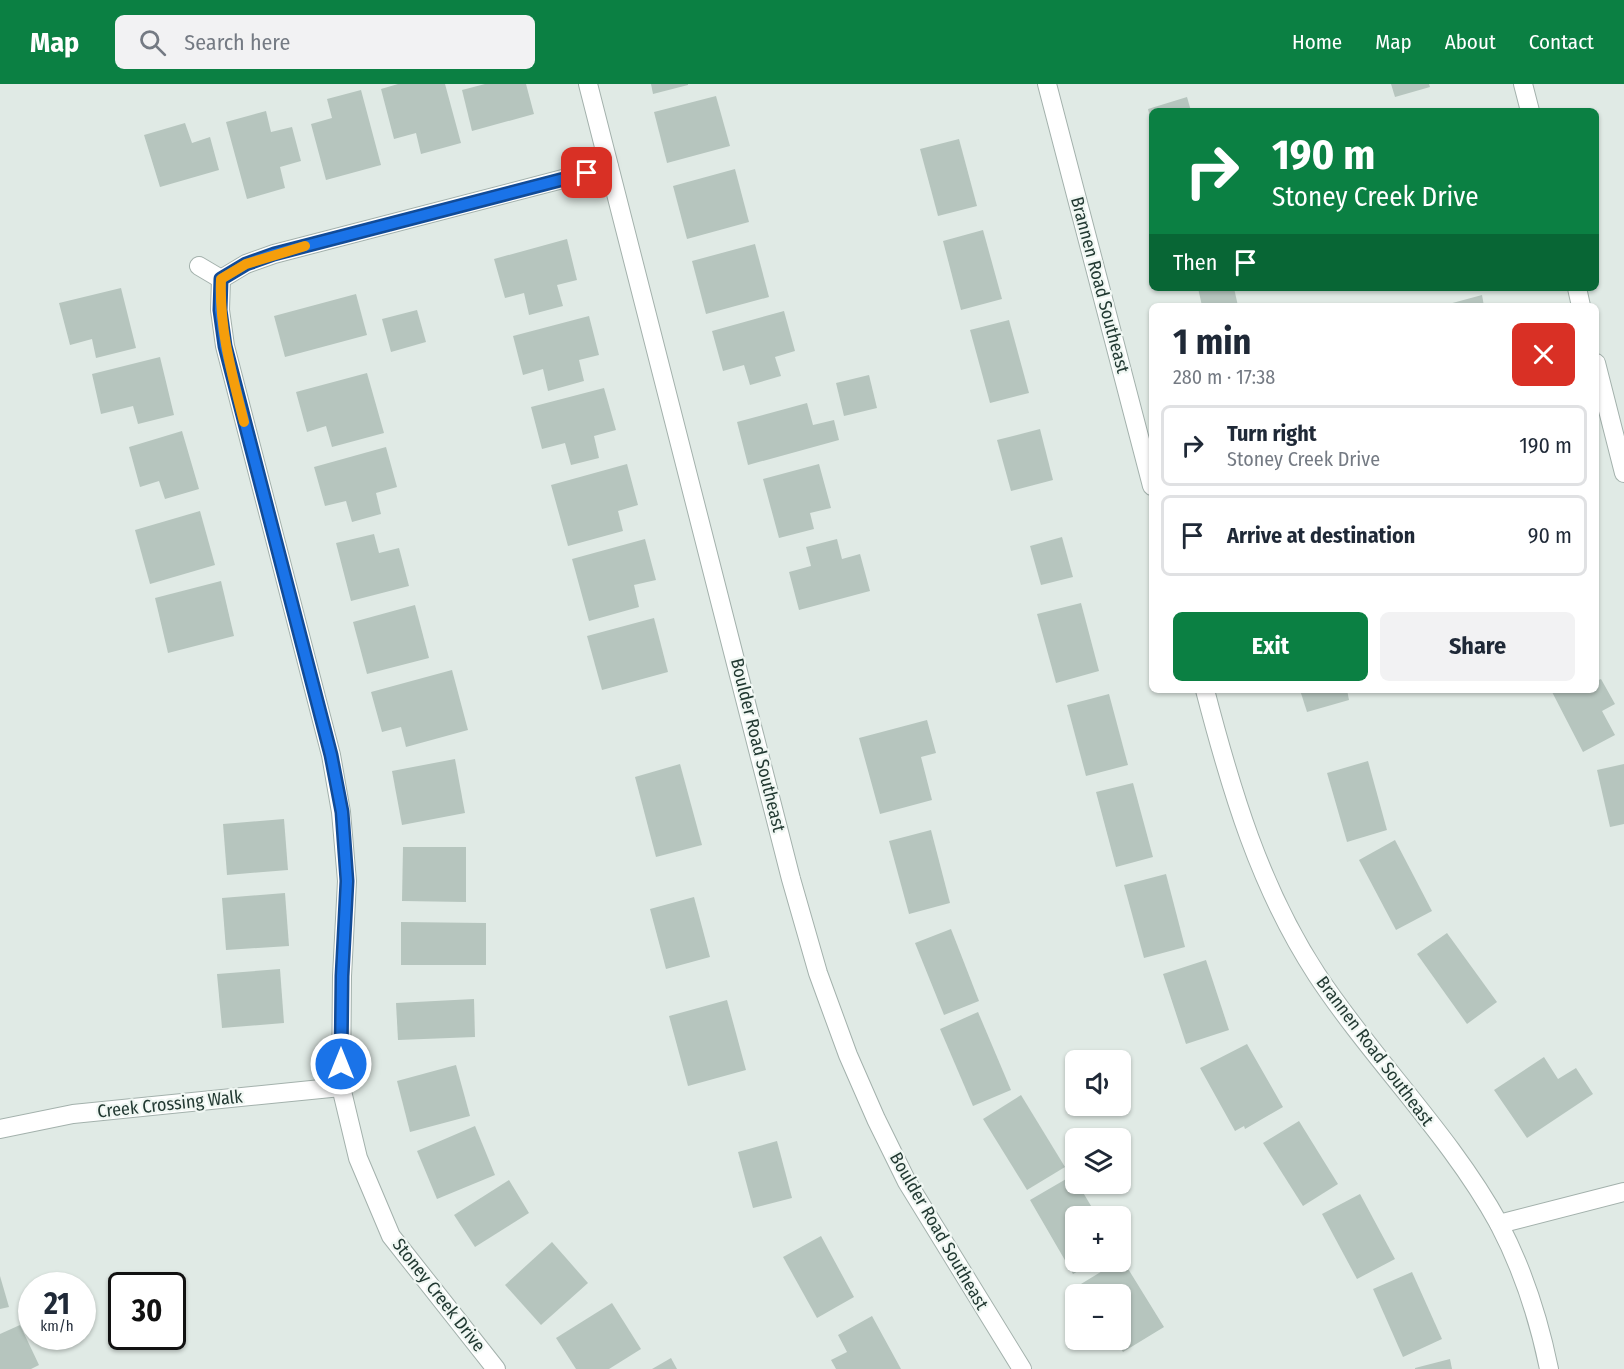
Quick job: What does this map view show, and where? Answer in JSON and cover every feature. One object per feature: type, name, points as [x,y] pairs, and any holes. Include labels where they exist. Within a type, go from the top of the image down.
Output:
[{"type":"street","name":"Boulder Road Southeast","points":[[588,84],[791,879],[818,973],[848,1054],[907,1182],[1022,1369]]},
{"type":"street","name":"Brannen Road Southeast","points":[[1047,84],[1149,475]]},
{"type":"street","points":[[1523,84],[1529,108]]},
{"type":"street","points":[[199,266],[221,279],[246,264],[274,254],[609,167]]},
{"type":"street","name":"Stoney Creek Drive","points":[[221,279],[220,310],[225,346],[331,755],[342,812],[347,881],[342,976],[341,1087],[358,1158],[391,1236],[496,1369]]},
{"type":"street","points":[[1599,375],[1624,473]]},
{"type":"street","name":"Brannen Road Southeast","points":[[1206,693],[1229,780],[1246,831],[1288,925],[1316,973],[1347,1019],[1450,1150],[1499,1224],[1529,1296],[1549,1369]]},
{"type":"street","name":"Creek Crossing Walk","points":[[0,1129],[72,1114],[341,1087]]},
{"type":"street","points":[[1499,1224],[1624,1192]]},
{"type":"building","points":[[398,84],[445,84],[461,143],[421,154],[416,133],[394,139],[381,89]]},
{"type":"building","points":[[485,84],[526,84],[534,114],[472,131],[462,90]]},
{"type":"building","points":[[651,84],[688,84],[688,85],[653,94]]},
{"type":"building","points":[[1391,84],[1429,84],[1430,87],[1395,97]]},
{"type":"building","points":[[361,90],[381,165],[326,180],[311,124],[332,118],[327,99]]},
{"type":"building","points":[[716,96],[730,146],[667,163],[654,112]]},
{"type":"building","points":[[1187,97],[1190,108],[1151,108]]},
{"type":"building","points":[[266,111],[271,132],[292,127],[301,161],[280,167],[285,188],[247,199],[226,122]]},
{"type":"building","points":[[185,123],[192,143],[210,137],[219,170],[160,187],[144,135]]},
{"type":"building","points":[[959,139],[977,206],[938,216],[920,149]]},
{"type":"building","points":[[735,169],[749,222],[687,239],[673,186]]},
{"type":"building","points":[[983,230],[1002,299],[961,310],[943,241]]},
{"type":"building","points":[[567,239],[577,280],[557,285],[563,306],[529,315],[524,293],[505,298],[494,259]]},
{"type":"building","points":[[755,244],[769,297],[706,314],[692,261]]},
{"type":"building","points":[[121,288],[136,348],[96,358],[92,339],[70,345],[59,303]]},
{"type":"building","points":[[1199,291],[1235,291],[1237,303],[1201,303]]},
{"type":"building","points":[[356,294],[367,335],[285,357],[274,316]]},
{"type":"building","points":[[1482,295],[1483,303],[1452,303]]},
{"type":"building","points":[[417,310],[426,342],[391,352],[382,319]]},
{"type":"building","points":[[784,311],[795,351],[775,357],[781,376],[750,385],[744,365],[723,371],[712,331]]},
{"type":"building","points":[[589,316],[599,355],[579,360],[584,381],[548,391],[543,369],[523,375],[513,336]]},
{"type":"building","points":[[1009,320],[1029,393],[990,403],[970,330]]},
{"type":"building","points":[[160,357],[174,415],[138,424],[133,406],[101,414],[92,374]]},
{"type":"building","points":[[367,373],[384,433],[332,447],[326,426],[307,432],[296,392]]},
{"type":"building","points":[[869,375],[877,408],[844,416],[836,383]]},
{"type":"building","points":[[604,388],[616,430],[594,436],[599,458],[571,465],[565,443],[542,449],[531,407]]},
{"type":"building","points":[[807,403],[813,425],[834,420],[839,440],[748,465],[737,422]]},
{"type":"building","points":[[1040,429],[1053,480],[1011,491],[997,440]]},
{"type":"building","points":[[182,431],[199,489],[165,499],[159,481],[140,487],[129,447]]},
{"type":"building","points":[[386,447],[397,487],[376,493],[381,514],[352,522],[346,501],[325,506],[314,467]]},
{"type":"building","points":[[627,464],[638,505],[618,511],[623,531],[568,546],[551,485]]},
{"type":"building","points":[[819,464],[831,508],[810,513],[814,529],[779,538],[763,479]]},
{"type":"building","points":[[200,511],[215,565],[150,584],[135,530]]},
{"type":"building","points":[[374,534],[379,553],[399,548],[409,586],[351,601],[336,543]]},
{"type":"building","points":[[1062,537],[1073,577],[1041,585],[1030,546]]},
{"type":"building","points":[[645,539],[656,580],[634,585],[639,607],[589,621],[572,559]]},
{"type":"building","points":[[837,539],[842,559],[860,554],[870,591],[799,610],[789,572],[811,566],[806,547]]},
{"type":"building","points":[[221,581],[234,636],[168,653],[155,598]]},
{"type":"building","points":[[1081,603],[1099,671],[1056,683],[1037,614]]},
{"type":"building","points":[[415,605],[429,658],[367,674],[353,622]]},
{"type":"building","points":[[654,618],[668,672],[602,690],[587,636]]},
{"type":"building","points":[[452,670],[468,730],[406,747],[401,727],[382,732],[371,692]]},
{"type":"building","points":[[1601,679],[1615,704],[1602,711],[1615,735],[1583,752],[1553,693],[1599,693],[1599,680]]},
{"type":"building","points":[[1301,693],[1348,693],[1349,700],[1307,712]]},
{"type":"building","points":[[1109,694],[1128,765],[1086,776],[1067,705]]},
{"type":"building","points":[[927,720],[936,753],[921,757],[932,800],[880,814],[859,738]]},
{"type":"building","points":[[455,759],[465,813],[402,825],[392,771]]},
{"type":"building","points":[[1368,761],[1387,830],[1347,842],[1327,773]]},
{"type":"building","points":[[680,764],[702,845],[656,857],[635,777]]},
{"type":"building","points":[[1624,764],[1624,824],[1610,827],[1597,770]]},
{"type":"building","points":[[1133,783],[1153,857],[1116,867],[1096,792]]},
{"type":"building","points":[[284,819],[288,870],[227,875],[223,824]]},
{"type":"building","points":[[931,830],[950,903],[909,914],[889,841]]},
{"type":"building","points":[[1395,840],[1432,911],[1396,930],[1359,860]]},
{"type":"building","points":[[403,847],[466,847],[466,902],[402,901]]},
{"type":"building","points":[[1166,874],[1185,947],[1144,958],[1124,885]]},
{"type":"building","points":[[285,893],[289,946],[226,950],[222,898]]},
{"type":"building","points":[[694,897],[710,957],[666,969],[650,909]]},
{"type":"building","points":[[401,922],[486,923],[486,965],[401,965]]},
{"type":"building","points":[[951,929],[979,1001],[944,1015],[915,943]]},
{"type":"building","points":[[1447,933],[1497,1002],[1467,1024],[1417,954]]},
{"type":"building","points":[[1206,960],[1229,1030],[1186,1044],[1163,974]]},
{"type":"building","points":[[280,969],[284,1023],[222,1028],[217,974]]},
{"type":"building","points":[[474,999],[475,1037],[398,1040],[396,1003]]},
{"type":"building","points":[[727,1000],[746,1070],[688,1086],[669,1016]]},
{"type":"building","points":[[978,1012],[1011,1090],[973,1106],[940,1029]]},
{"type":"building","points":[[1247,1044],[1283,1107],[1245,1129],[1244,1126],[1235,1131],[1200,1068]]},
{"type":"building","points":[[1544,1057],[1558,1079],[1576,1068],[1593,1094],[1527,1138],[1494,1090]]},
{"type":"building","points":[[456,1065],[470,1116],[410,1132],[397,1081]]},
{"type":"building","points":[[1021,1095],[1065,1167],[1027,1190],[983,1119]]},
{"type":"building","points":[[1299,1121],[1338,1184],[1303,1206],[1263,1143]]},
{"type":"building","points":[[475,1126],[495,1175],[437,1199],[417,1151]]},
{"type":"building","points":[[777,1141],[792,1198],[753,1208],[738,1152]]},
{"type":"building","points":[[509,1180],[529,1213],[475,1247],[454,1215]]},
{"type":"building","points":[[1065,1180],[1065,1194],[1084,1194],[1091,1206],[1065,1206],[1065,1260],[1030,1200]]},
{"type":"building","points":[[1360,1194],[1395,1259],[1357,1279],[1322,1214]]},
{"type":"building","points":[[821,1236],[854,1297],[817,1318],[783,1257]]},
{"type":"building","points":[[552,1242],[588,1283],[541,1325],[505,1285]]},
{"type":"building","points":[[1101,1272],[1130,1272],[1164,1327],[1131,1347],[1131,1284],[1081,1284]]},
{"type":"building","points":[[1412,1272],[1442,1339],[1403,1357],[1373,1289]]},
{"type":"building","points":[[0,1276],[9,1307],[0,1309]]},
{"type":"building","points":[[612,1303],[641,1349],[609,1369],[576,1369],[556,1338]]},
{"type":"building","points":[[872,1316],[901,1369],[836,1369],[831,1360],[847,1352],[838,1335]]},
{"type":"building","points":[[18,1326],[18,1350],[32,1350],[39,1365],[31,1369],[0,1369],[0,1334]]},
{"type":"building","points":[[671,1358],[677,1369],[652,1369]]},
{"type":"building","points":[[1450,1359],[1452,1369],[1415,1369],[1415,1368]]},
{"type":"slow traffic","points":[[244,422],[225,346],[220,310],[221,279],[246,264],[305,246]]},
{"type":"route","points":[[341,1064],[342,976],[347,881],[342,812],[331,755],[225,346],[220,310],[221,279],[246,264],[274,254],[587,173]]}]
